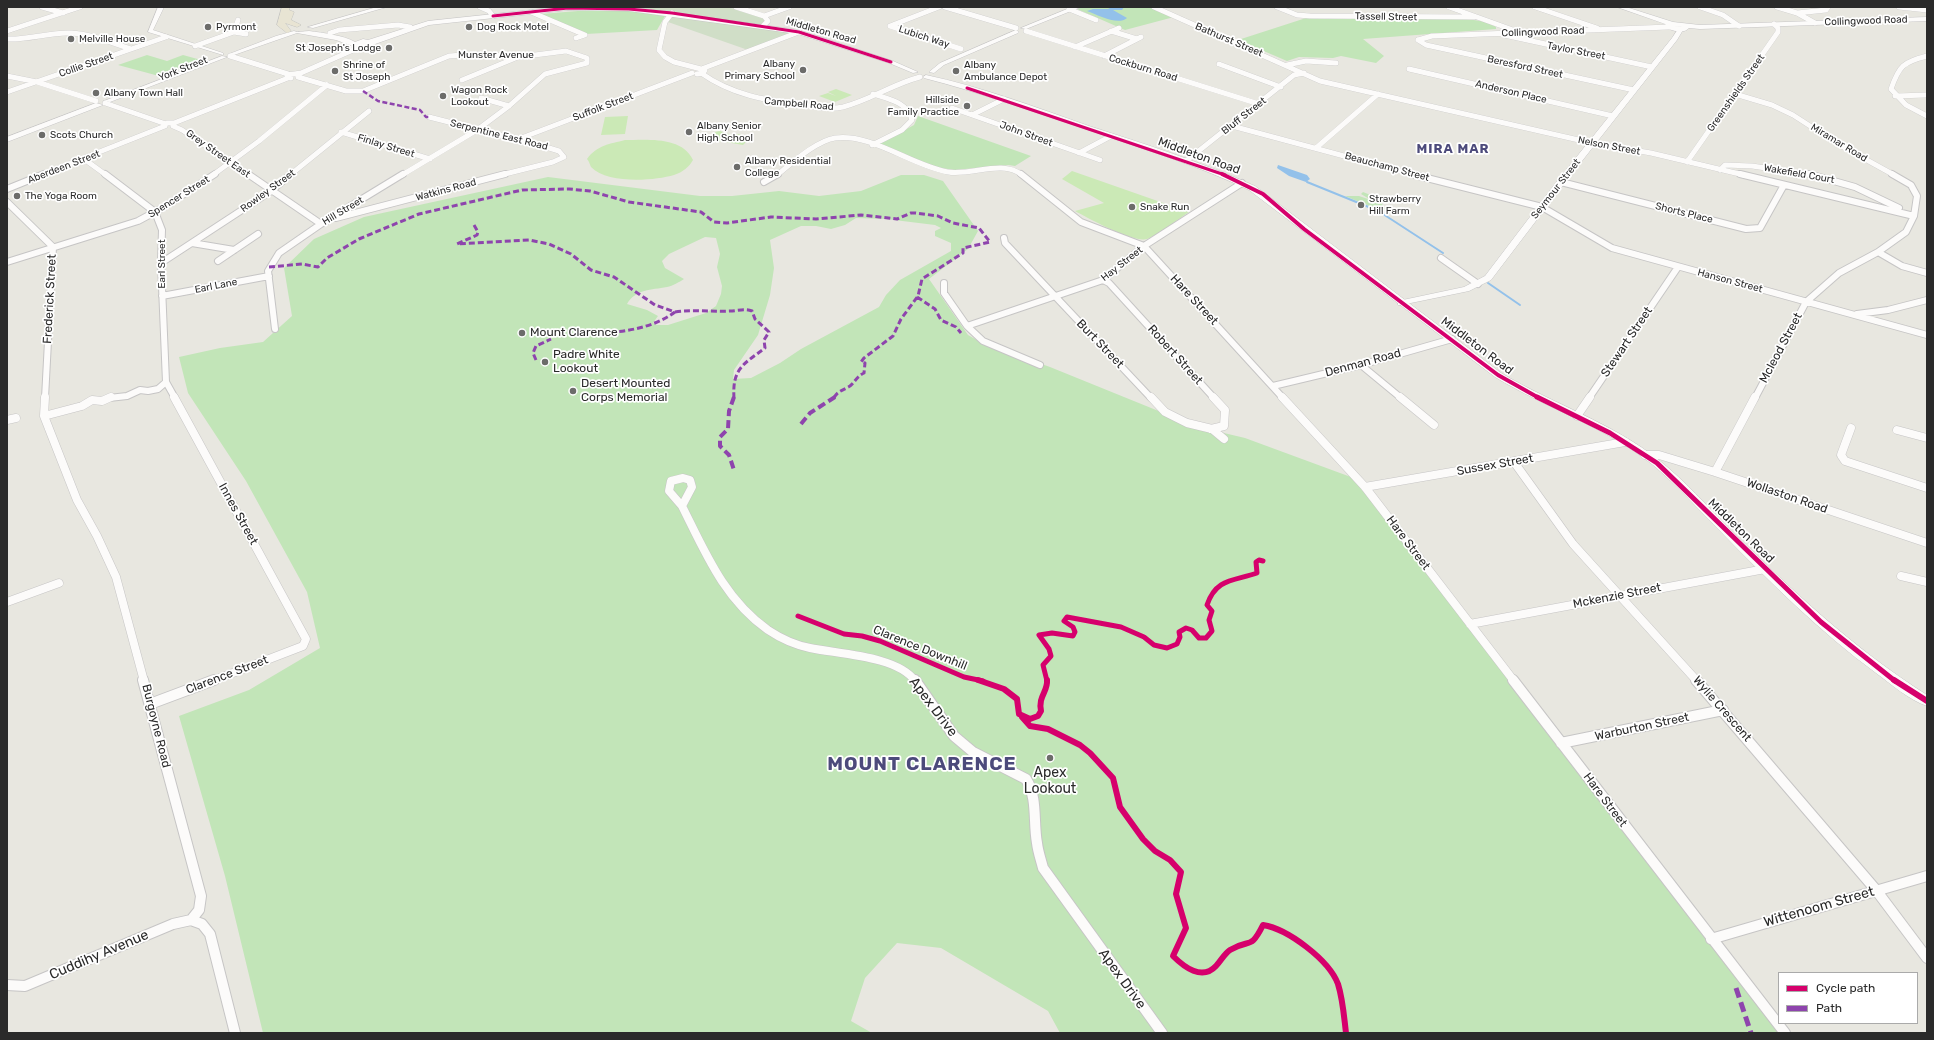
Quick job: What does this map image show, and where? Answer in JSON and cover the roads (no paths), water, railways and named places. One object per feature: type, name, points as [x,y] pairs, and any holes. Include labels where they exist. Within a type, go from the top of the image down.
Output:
[{"type":"highway","points":[[286,7],[281,25],[292,32]]},
{"type":"highway","points":[[292,7],[286,21],[297,25]]},
{"type":"main road","points":[[310,27],[379,7]]},
{"type":"main road","points":[[292,32],[384,7]]},
{"type":"main road","name":"Middleton Road","points":[[362,44],[428,22],[568,7],[630,8],[763,26],[798,32],[896,64],[1186,161],[1242,183],[1263,194],[1304,229],[1498,375],[1521,389],[1577,416],[1625,442],[1645,455],[1679,484],[1765,568],[1860,656],[1894,682],[1927,701]]},
{"type":"main road","points":[[1025,30],[1069,9],[1078,7]]},
{"type":"main road","name":"Collingwood Road","points":[[1620,7],[1670,26],[1682,28],[1927,19]]},
{"type":"main road","name":"Middleton Road","points":[[548,10],[597,8]]},
{"type":"main road","points":[[292,32],[297,25],[310,27],[362,44]]},
{"type":"main road","name":"Campbell Road","points":[[923,73],[1016,30],[1025,30]]},
{"type":"main road","points":[[292,32],[322,34],[362,44]]},
{"type":"main road","name":"York Street","points":[[7,136],[292,32]]},
{"type":"main road","name":"York Street","points":[[7,140],[100,102]]},
{"type":"street","points":[[42,7],[62,13]]},
{"type":"street","points":[[7,31],[80,7]]},
{"type":"street","points":[[161,7],[150,31],[288,76]]},
{"type":"street","points":[[480,7],[489,11],[493,16]]},
{"type":"street","points":[[736,7],[764,16],[768,21],[763,26]]},
{"type":"street","points":[[764,16],[789,7]]},
{"type":"street","name":"Lubich Way","points":[[939,7],[890,26],[961,49]]},
{"type":"street","points":[[945,7],[1016,30]]},
{"type":"street","name":"Bathurst Street","points":[[1154,7],[1304,73]]},
{"type":"street","name":"Tassell Street","points":[[1277,7],[1297,15],[1475,17]]},
{"type":"street","points":[[1449,7],[1513,30]]},
{"type":"street","points":[[1535,7],[1602,30]]},
{"type":"street","points":[[1700,7],[1723,15],[1739,26]]},
{"type":"street","points":[[1777,7],[1797,13],[1815,23]]},
{"type":"street","points":[[1797,13],[1826,10],[1828,7]]},
{"type":"street","points":[[1899,7],[1927,10]]},
{"type":"street","points":[[1069,9],[1096,20]]},
{"type":"street","points":[[531,12],[585,35],[576,38]]},
{"type":"street","points":[[672,13],[665,22],[659,50],[662,56],[666,59],[692,71],[702,71],[798,32]]},
{"type":"street","points":[[234,32],[238,20]]},
{"type":"street","name":"Greenshields Street","points":[[1688,162],[1778,32],[1778,28],[1774,24]]},
{"type":"street","name":"Middleton Road","points":[[330,33],[339,30],[398,25],[410,28]]},
{"type":"street","name":"Collingwood Road","points":[[1418,40],[1432,36],[1670,26]]},
{"type":"street","points":[[1075,47],[1119,28]]},
{"type":"street","name":"Seymour Street","points":[[1402,303],[1478,284],[1488,278],[1560,182],[1675,39],[1682,28]]},
{"type":"street","name":"Cockburn Road","points":[[1025,30],[1259,104]]},
{"type":"street","points":[[1104,56],[1139,38],[1111,31]]},
{"type":"street","points":[[195,46],[234,32],[246,34]]},
{"type":"street","points":[[7,39],[23,40],[76,33],[131,49]]},
{"type":"street","name":"Taylor Street","points":[[1501,33],[1516,39],[1652,67]]},
{"type":"street","name":"Collie Street","points":[[7,92],[166,37]]},
{"type":"street","name":"Beresford Street","points":[[1418,40],[1426,45],[1634,90]]},
{"type":"street","points":[[7,76],[37,82],[165,125],[174,124],[288,76],[299,75],[362,44]]},
{"type":"street","name":"Munster Avenue","points":[[299,75],[327,85],[354,92],[369,89],[449,56],[476,54],[519,57],[566,51],[588,58],[587,63],[580,66],[545,74],[509,106],[477,130]]},
{"type":"street","points":[[1927,56],[1911,60],[1900,66],[1891,89],[1895,96],[1914,110],[1927,116]]},
{"type":"street","points":[[462,80],[519,57]]},
{"type":"street","points":[[1288,65],[1306,61],[1336,63]]},
{"type":"street","points":[[1219,64],[1281,87]]},
{"type":"street","name":"Anderson Place","points":[[1408,69],[1613,116]]},
{"type":"street","name":"Suffolk Street","points":[[515,140],[692,71]]},
{"type":"street","name":"Campbell Road","points":[[702,71],[714,83],[757,100],[821,108],[837,108],[923,73]]},
{"type":"street","name":"Bluff Street","points":[[1186,161],[1281,87],[1294,75],[1304,73]]},
{"type":"street","name":"Nelson Street","points":[[1304,73],[1320,81],[1592,143],[1688,162],[1914,216]]},
{"type":"street","name":"Spencer Street","points":[[7,262],[138,221],[155,212],[231,164],[327,85]]},
{"type":"street","points":[[764,182],[772,179],[823,142],[843,136],[872,145],[902,130],[912,120],[912,116],[908,109],[898,103],[873,94]]},
{"type":"street","points":[[1316,148],[1378,94]]},
{"type":"street","name":"Miramar Road","points":[[1735,94],[1772,105],[1793,115],[1838,144],[1911,185],[1917,196],[1914,216]]},
{"type":"street","points":[[1895,96],[1927,95]]},
{"type":"street","points":[[481,98],[509,106]]},
{"type":"street","points":[[972,115],[1004,100]]},
{"type":"street","name":"John Street","points":[[952,108],[1100,160]]},
{"type":"street","name":"Rowley Street","points":[[161,263],[271,191],[369,110]]},
{"type":"street","name":"Serpentine East Road","points":[[429,117],[559,151],[563,154],[564,157],[562,159]]},
{"type":"street","name":"Grey Street East","points":[[174,124],[321,224]]},
{"type":"street","name":"Aberdeen Street","points":[[7,189],[165,125]]},
{"type":"street","name":"Beauchamp Street","points":[[1232,126],[1454,186],[1542,207]]},
{"type":"street","name":"Hill Street","points":[[275,329],[269,276],[270,267],[279,253],[321,224],[477,130]]},
{"type":"street","name":"Finlay Street","points":[[341,132],[430,159]]},
{"type":"street","points":[[1079,153],[1111,136]]},
{"type":"street","name":"Hare Street","points":[[872,145],[921,164],[947,172],[1001,167],[1014,169],[1081,222],[1144,246],[1365,487],[1784,1033]]},
{"type":"street","points":[[84,159],[155,212]]},
{"type":"street","name":"Watkins Road","points":[[330,219],[360,213],[562,159]]},
{"type":"street","name":"Wakefield Court","points":[[1720,170],[1725,165],[1739,164],[1822,176],[1850,183],[1874,193],[1898,208]]},
{"type":"street","name":"Shorts Place","points":[[1560,182],[1746,229],[1760,228],[1784,185]]},
{"type":"street","points":[[7,183],[19,184]]},
{"type":"street","name":"Hay Street","points":[[967,326],[1056,298],[1103,280],[1144,246],[1242,183]]},
{"type":"street","name":"Frederick Street","points":[[7,202],[53,247],[44,416]]},
{"type":"street","name":"Hanson Street","points":[[1542,207],[1612,248],[1927,336]]},
{"type":"street","name":"Earl Street","points":[[155,212],[162,230],[161,263],[166,382]]},
{"type":"street","name":"Mcleod Street","points":[[1715,472],[1806,302],[1850,264],[1878,252],[1906,232],[1914,216]]},
{"type":"street","points":[[218,261],[258,234]]},
{"type":"street","name":"Burt Street","points":[[1004,238],[1005,243],[1165,412],[1187,423],[1211,429]]},
{"type":"street","points":[[192,243],[234,250]]},
{"type":"street","points":[[1878,252],[1902,266],[1927,273]]},
{"type":"street","points":[[1442,258],[1478,284]]},
{"type":"street","name":"Stewart Street","points":[[1577,416],[1678,267]]},
{"type":"street","name":"Earl Lane","points":[[162,296],[269,276]]},
{"type":"street","name":"Robert Street","points":[[1103,280],[1109,283],[1225,410],[1224,426],[1211,429]]},
{"type":"street","points":[[944,283],[944,293],[967,326],[983,341],[1040,365]]},
{"type":"street","points":[[1853,315],[1888,310],[1927,300]]},
{"type":"street","name":"Denman Road","points":[[1273,386],[1361,365],[1452,339]]},
{"type":"street","points":[[1361,365],[1434,425]]},
{"type":"street","points":[[44,416],[82,406],[92,400],[102,401],[113,396],[127,396],[140,390],[148,391],[158,389],[166,382]]},
{"type":"street","name":"Innes Street","points":[[166,382],[306,639],[303,646]]},
{"type":"street","name":"Burgoyne Road","points":[[44,416],[77,500],[97,536],[116,577],[201,896],[199,910],[191,920]]},
{"type":"street","points":[[7,420],[16,418]]},
{"type":"street","points":[[1851,428],[1841,455],[1845,461],[1927,488]]},
{"type":"street","points":[[1211,429],[1224,439]]},
{"type":"street","points":[[1897,430],[1927,438]]},
{"type":"street","name":"Sussex Street","points":[[1365,487],[1625,442]]},
{"type":"street","name":"Wollaston Road","points":[[1645,455],[1659,455],[1715,472],[1927,543]]},
{"type":"street","name":"Wylie Crescent","points":[[1514,462],[1573,544],[1622,596],[1723,710],[1876,890],[1927,958]]},
{"type":"street","name":"Apex Drive","points":[[682,506],[721,582],[742,608],[768,630],[800,646],[870,658],[900,669],[912,676],[954,736],[974,752],[1014,771],[1026,779],[1031,787],[1034,801],[1037,843],[1043,868],[1162,1033]]},
{"type":"street","name":"Mckenzie Street","points":[[1470,624],[1765,568]]},
{"type":"street","points":[[1901,576],[1927,582]]},
{"type":"street","points":[[7,602],[59,583]]},
{"type":"street","name":"Clarence Street","points":[[150,704],[303,646]]},
{"type":"street","name":"Warburton Street","points":[[1561,743],[1723,710]]},
{"type":"street","name":"Wittenoom Street","points":[[1711,939],[1927,876]]},
{"type":"street","points":[[191,920],[202,924],[210,934],[235,1033]]},
{"type":"street","name":"Cuddihy Avenue","points":[[7,985],[25,986],[173,924],[191,920]]},
{"type":"water","points":[[1106,7],[1124,7],[1122,10],[1113,10],[1127,18],[1118,21],[1087,11],[1093,9],[1110,9]]},
{"type":"water","points":[[1278,165],[1307,175],[1310,179],[1306,182],[1289,176],[1277,168]]},
{"type":"waterway","points":[[1307,182],[1376,210]]},
{"type":"waterway","points":[[1383,214],[1443,253]]},
{"type":"waterway","points":[[1488,283],[1520,305]]},
{"type":"place","name":"Pyrmont","points":[[208,27]]},
{"type":"place","name":"Dog Rock Motel","points":[[469,27]]},
{"type":"place","name":"Melville House","points":[[71,39]]},
{"type":"place","name":"St Joseph's Lodge","points":[[389,48]]},
{"type":"place","name":"Albany Primary School","points":[[803,70]]},
{"type":"place","name":"Shrine of St Joseph","points":[[335,71]]},
{"type":"place","name":"Albany Ambulance Depot","points":[[956,71]]},
{"type":"place","name":"Albany Town Hall","points":[[96,93]]},
{"type":"place","name":"Wagon Rock Lookout","points":[[443,96]]},
{"type":"place","name":"Hillside Family Practice","points":[[967,106]]},
{"type":"place","name":"Albany Senior High School","points":[[689,132]]},
{"type":"place","name":"Scots Church","points":[[42,135]]},
{"type":"place","name":"Albany Residential College","points":[[737,167]]},
{"type":"place","name":"The Yoga Room","points":[[17,196]]},
{"type":"place","name":"Strawberry Hill Farm","points":[[1361,205]]},
{"type":"place","name":"Snake Run","points":[[1132,207]]},
{"type":"place","name":"Mount Clarence","points":[[522,333]]},
{"type":"place","name":"Padre White Lookout","points":[[545,362]]},
{"type":"place","name":"Desert Mounted Corps Memorial","points":[[573,391]]},
{"type":"place","name":"Apex Lookout","points":[[1050,758]]},
{"type":"district","name":"MIRA MAR","points":[[1453,149]]},
{"type":"district","name":"MOUNT CLARENCE","points":[[922,765]]}]
